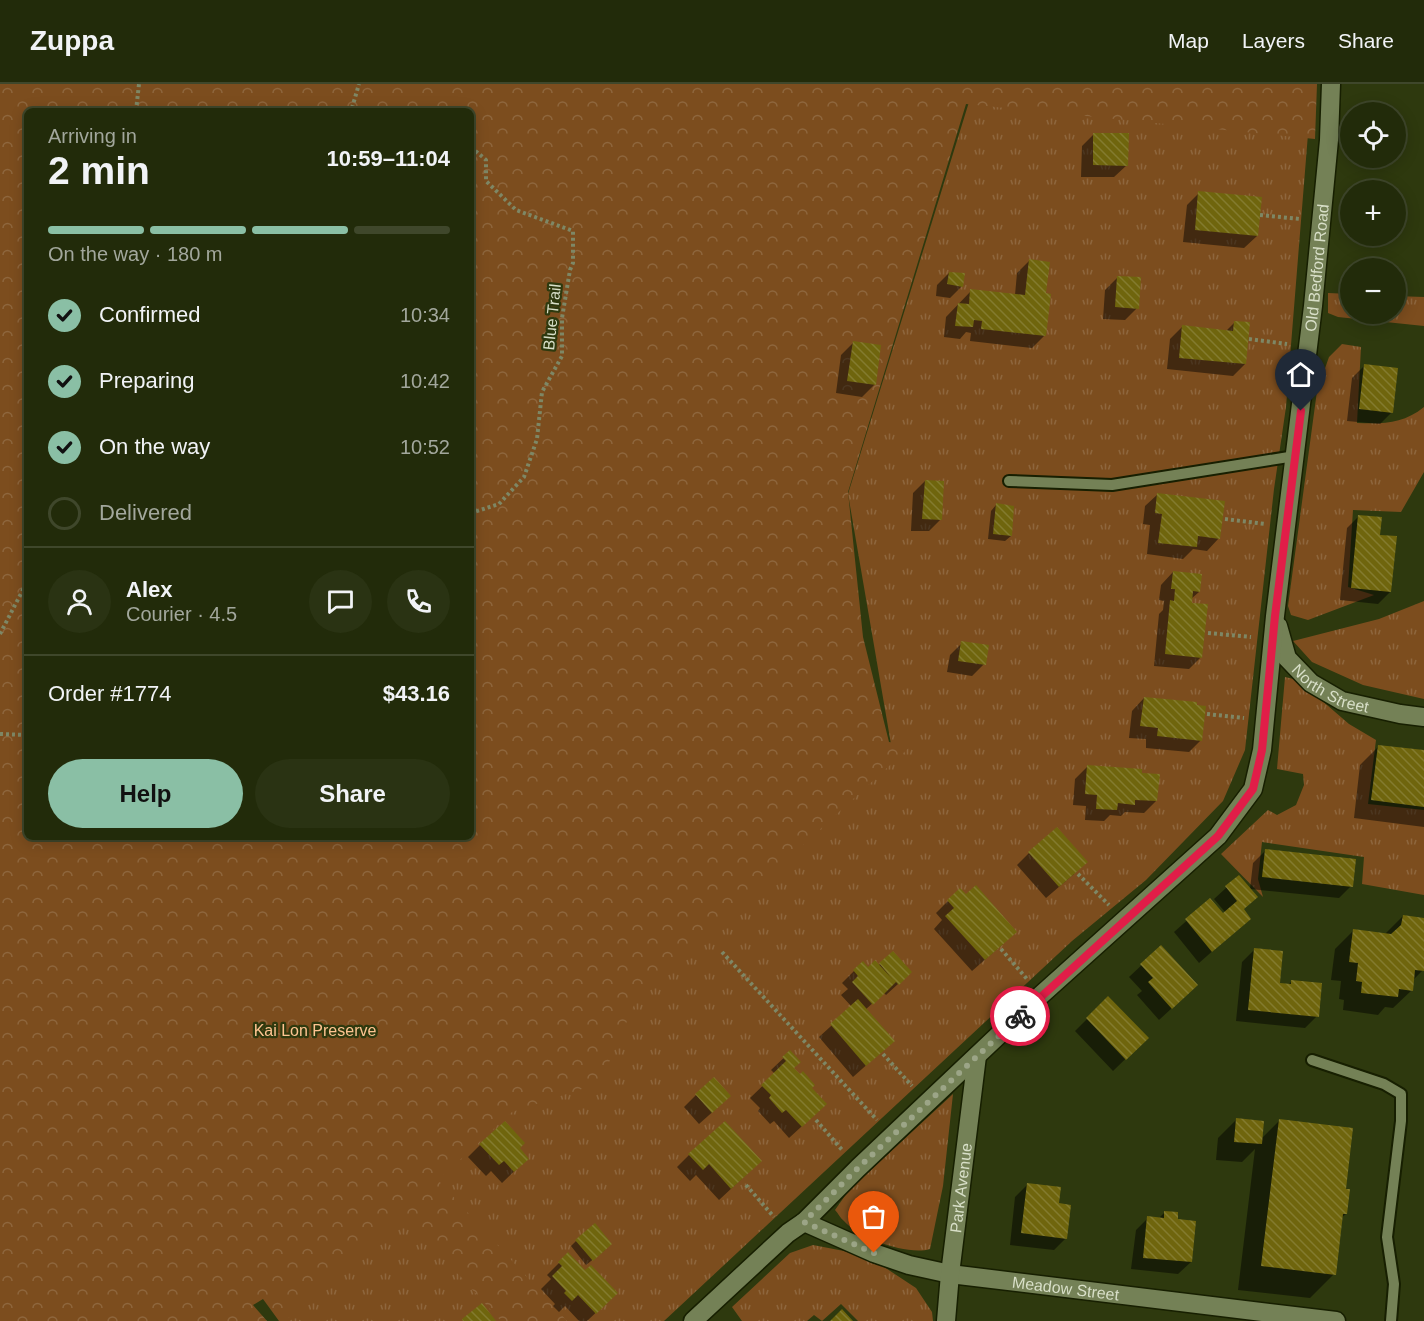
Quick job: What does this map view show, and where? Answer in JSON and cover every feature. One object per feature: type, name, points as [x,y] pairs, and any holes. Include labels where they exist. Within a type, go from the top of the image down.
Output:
[{"type":"street","name":"Old Bedford Road","points":[[693,1321],[788,1233],[804,1222],[1041,995],[1218,836],[1253,789],[1262,750],[1275,616],[1309,346],[1329,140],[1331,84]]},
{"type":"street","name":"North Street","points":[[1275,616],[1287,658],[1311,683],[1342,701],[1424,717]]},
{"type":"street","name":"Park Avenue","points":[[946,1321],[977,1056]]},
{"type":"street","name":"Meadow Street","points":[[804,1222],[874,1253],[909,1265],[950,1274],[1336,1321]]},
{"type":"lane","points":[[1009,481],[1112,485],[1296,456]]},
{"type":"lane","points":[[1312,1060],[1384,1084],[1401,1094],[1401,1121],[1387,1237],[1394,1284],[1391,1321]]},
{"type":"path","points":[[136,108],[139,84]]},
{"type":"path","points":[[352,108],[359,84]]},
{"type":"path","name":"Blue Trail","points":[[474,150],[486,160],[486,181],[516,210],[573,231],[573,263],[562,318],[562,356],[542,392],[537,439],[524,477],[499,504],[474,512]]},
{"type":"path","points":[[1260,215],[1322,222]]},
{"type":"path","points":[[1249,339],[1309,346]]},
{"type":"path","points":[[1225,519],[1287,526]]},
{"type":"path","points":[[0,634],[24,588]]},
{"type":"path","points":[[1208,633],[1273,639]]},
{"type":"path","points":[[1207,714],[1265,720]]},
{"type":"path","points":[[0,734],[24,735]]},
{"type":"path","points":[[1078,874],[1124,920]]},
{"type":"path","points":[[1001,949],[1041,995]]},
{"type":"path","points":[[722,952],[892,1136]]},
{"type":"path","points":[[883,1054],[927,1102]]},
{"type":"path","points":[[816,1120],[858,1168]]},
{"type":"path","points":[[746,1185],[788,1233]]},
{"type":"green space","name":"Kai Lon Preserve","points":[[0,84],[1317,84],[1315,139],[966,104],[848,492],[863,637],[889,742],[912,745],[638,996],[600,1083],[512,1112],[438,1180],[567,1321],[501,1321],[402,1213],[285,1321],[279,1321],[263,1299],[253,1305],[267,1321],[0,1321]]},
{"type":"green space","points":[[969,102],[1308,134],[1286,407],[1274,489],[1245,750],[1223,801],[1146,880],[1072,941],[664,1321],[283,1321],[660,945],[892,750],[848,494]]},
{"type":"green space","points":[[1328,293],[1340,294],[1340,317],[1328,313]]},
{"type":"green space","points":[[1406,296],[1424,297],[1424,326],[1405,324]]},
{"type":"green space","points":[[1342,344],[1361,347],[1357,423],[1392,422],[1408,417],[1424,407],[1424,472],[1401,512],[1353,510],[1348,587],[1374,595],[1308,620],[1291,615],[1288,606],[1317,391],[1329,357]]},
{"type":"green space","points":[[1424,601],[1424,699],[1363,685],[1312,662],[1293,641],[1379,619]]},
{"type":"green space","points":[[1285,677],[1298,680],[1349,724],[1376,740],[1368,804],[1424,810],[1424,895],[1362,884],[1364,857],[1262,842],[1258,879],[1263,897],[1221,854],[1268,810],[1277,815],[1296,805],[1304,785],[1303,774],[1277,769]]},
{"type":"green space","points":[[953,1094],[943,1186],[930,1249],[921,1251],[897,1248],[861,1234],[851,1227],[835,1210],[849,1190]]},
{"type":"green space","points":[[813,1245],[844,1251],[875,1261],[916,1288],[932,1312],[933,1321],[858,1321],[841,1304],[822,1321],[814,1315],[807,1321],[742,1321],[732,1307],[790,1253]]},
{"type":"building","points":[[1093,133],[1129,133],[1128,166],[1093,165]]},
{"type":"building","points":[[1198,191],[1262,197],[1258,236],[1195,230]]},
{"type":"building","points":[[1029,259],[1050,262],[1046,293],[1051,294],[1046,336],[981,329],[982,321],[974,320],[973,327],[955,326],[958,303],[969,304],[970,289],[1025,295]]},
{"type":"building","points":[[949,272],[965,273],[963,287],[947,284]]},
{"type":"building","points":[[1117,276],[1141,277],[1139,309],[1115,307]]},
{"type":"building","points":[[1234,321],[1250,322],[1246,364],[1179,358],[1182,325],[1233,331]]},
{"type":"building","points":[[853,341],[881,345],[876,385],[847,381]]},
{"type":"building","points":[[1364,364],[1398,368],[1393,413],[1359,409]]},
{"type":"building","points":[[925,480],[944,481],[942,520],[922,519]]},
{"type":"building","points":[[1157,493],[1225,501],[1220,539],[1198,536],[1197,547],[1158,543],[1162,514],[1155,513]]},
{"type":"building","points":[[996,503],[1014,506],[1012,536],[993,534]]},
{"type":"building","points":[[1358,515],[1382,517],[1380,535],[1397,536],[1391,592],[1351,588]]},
{"type":"building","points":[[1173,571],[1202,574],[1200,592],[1193,591],[1192,603],[1208,604],[1202,658],[1165,654],[1170,600],[1174,601],[1175,589],[1171,589]]},
{"type":"building","points":[[961,641],[989,645],[986,665],[958,661]]},
{"type":"building","points":[[1144,697],[1197,702],[1197,705],[1206,706],[1202,741],[1157,736],[1158,728],[1140,726]]},
{"type":"building","points":[[1378,745],[1424,750],[1424,807],[1371,800]]},
{"type":"building","points":[[1087,765],[1142,769],[1142,773],[1160,774],[1157,801],[1135,800],[1135,805],[1118,803],[1117,810],[1096,809],[1097,795],[1085,794]]},
{"type":"building","points":[[1057,827],[1088,862],[1059,887],[1028,852]]},
{"type":"building","points":[[1265,849],[1356,859],[1353,887],[1262,877]]},
{"type":"building","points":[[1239,875],[1258,897],[1244,909],[1251,919],[1212,952],[1185,919],[1210,898],[1223,913],[1237,901],[1225,886]]},
{"type":"building","points":[[976,885],[1017,932],[985,960],[945,916],[954,908],[947,900],[960,888],[966,894]]},
{"type":"building","points":[[1403,915],[1424,918],[1424,971],[1415,970],[1413,991],[1399,989],[1398,997],[1361,993],[1362,982],[1356,981],[1358,963],[1349,962],[1353,929],[1391,934],[1401,925]]},
{"type":"building","points":[[1161,945],[1198,985],[1172,1009],[1148,982],[1153,978],[1140,964]]},
{"type":"building","points":[[1254,948],[1283,951],[1280,983],[1291,984],[1291,980],[1322,983],[1319,1017],[1248,1010]]},
{"type":"building","points":[[893,951],[912,972],[899,985],[896,982],[873,1005],[852,982],[858,976],[853,970],[863,961],[868,967],[875,960],[893,980],[879,963]]},
{"type":"building","points":[[1108,996],[1149,1038],[1126,1060],[1086,1018]]},
{"type":"building","points":[[858,999],[895,1041],[866,1066],[830,1024]]},
{"type":"building","points":[[790,1050],[801,1062],[794,1068],[800,1074],[803,1071],[815,1085],[812,1088],[827,1104],[802,1127],[786,1110],[782,1113],[769,1098],[771,1095],[761,1085],[786,1061],[782,1057]]},
{"type":"building","points":[[714,1077],[731,1096],[712,1113],[695,1094]]},
{"type":"building","points":[[1236,1118],[1264,1121],[1262,1144],[1234,1142]]},
{"type":"building","points":[[1279,1119],[1353,1128],[1346,1189],[1350,1189],[1347,1214],[1343,1214],[1336,1275],[1261,1266]]},
{"type":"building","points":[[505,1121],[525,1143],[520,1148],[529,1159],[514,1172],[504,1161],[499,1165],[479,1144]]},
{"type":"building","points":[[725,1121],[762,1161],[731,1189],[709,1164],[703,1170],[688,1154]]},
{"type":"building","points":[[1027,1183],[1061,1187],[1059,1203],[1071,1205],[1067,1239],[1021,1233]]},
{"type":"building","points":[[1164,1211],[1178,1212],[1178,1219],[1196,1221],[1192,1262],[1143,1258],[1147,1216],[1164,1218]]},
{"type":"building","points":[[595,1223],[612,1244],[593,1261],[575,1240]]},
{"type":"building","points":[[568,1252],[585,1270],[591,1265],[618,1293],[596,1314],[578,1295],[572,1301],[552,1276],[562,1266],[558,1262]]},
{"type":"building","points":[[482,1303],[496,1321],[463,1321],[462,1319]]},
{"type":"building","points":[[842,1309],[853,1321],[830,1321]]},
{"type":"way so far","points":[[874,1253],[804,1222],[837,1188],[1020,1016]]},
{"type":"route","points":[[1020,1016],[1218,836],[1253,789],[1262,750],[1275,616],[1301,411]]}]
